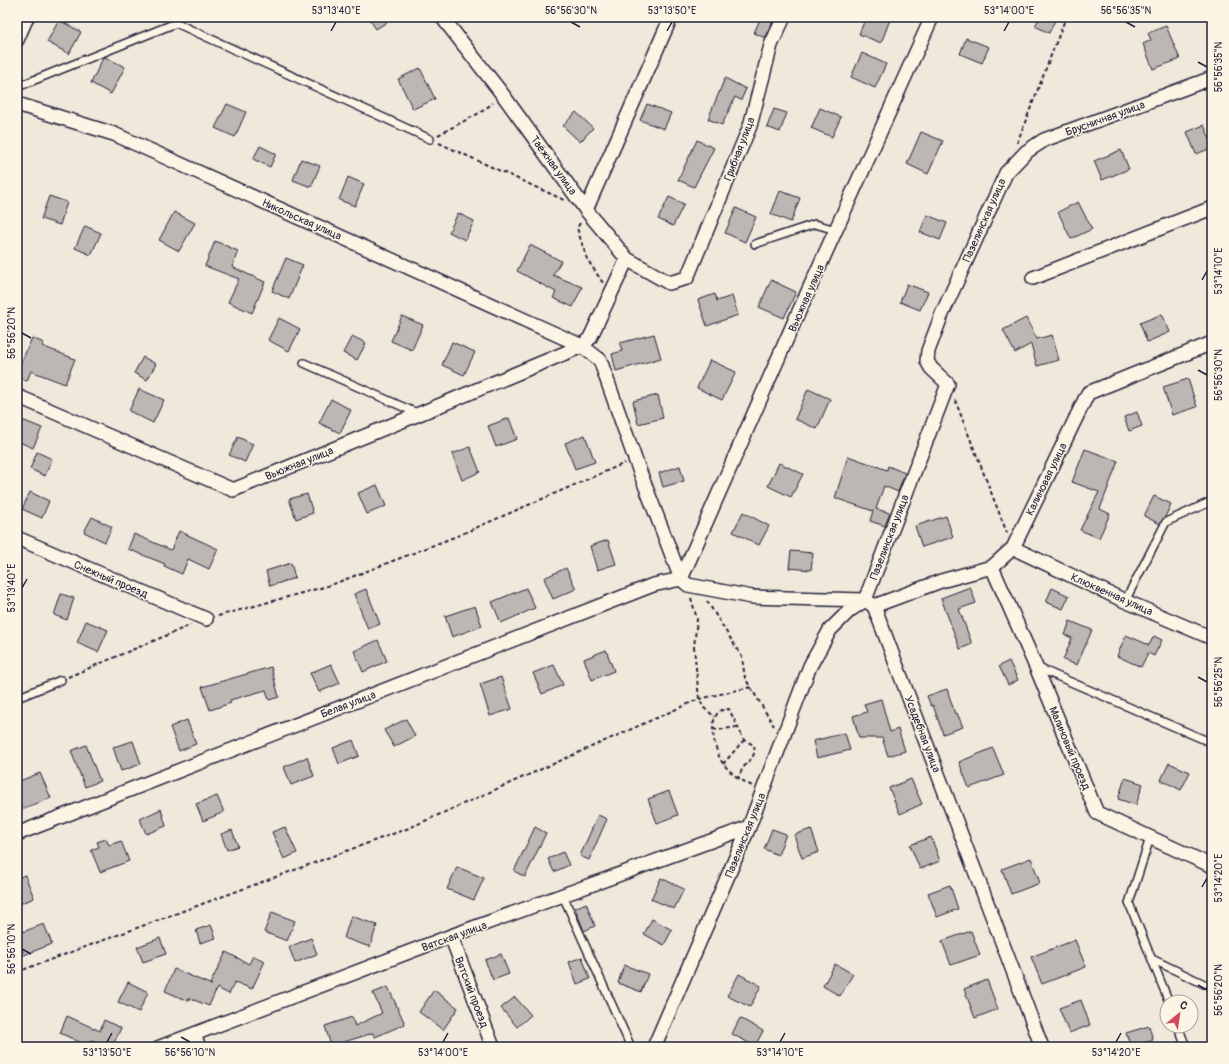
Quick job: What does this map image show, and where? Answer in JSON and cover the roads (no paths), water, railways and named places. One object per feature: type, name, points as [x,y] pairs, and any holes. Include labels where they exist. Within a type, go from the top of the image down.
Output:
[{"type":"street","points":[[17,40],[27,17]]},
{"type":"street","name":"Таёжная улица","points":[[442,17],[503,95],[586,210],[627,259],[669,283],[687,278]]},
{"type":"street","points":[[586,210],[670,17]]},
{"type":"street","name":"Грибная улица","points":[[687,278],[750,126],[771,45],[784,17]]},
{"type":"street","name":"Вьюжная улица","points":[[690,584],[836,230],[932,17]]},
{"type":"street","name":"Брусничная улица","points":[[1006,172],[1026,152],[1044,140],[1212,78]]},
{"type":"street","name":"Никольская улица","points":[[17,104],[114,134],[582,346],[600,360],[635,459],[690,584]]},
{"type":"street","name":"Пазелинская улица","points":[[654,1047],[749,827],[810,666],[830,630],[850,610],[870,603],[948,384],[931,368],[927,361],[928,351],[942,314],[1006,172]]},
{"type":"street","points":[[1033,278],[1212,208]]},
{"type":"street","points":[[582,346],[590,338],[627,259]]},
{"type":"street","name":"Калиновая улица","points":[[870,603],[992,567],[1013,548],[1088,393],[1212,343]]},
{"type":"street","name":"Вьюжная улица","points":[[17,396],[233,490],[582,346]]},
{"type":"street","name":"Снежный проезд","points":[[17,538],[206,619]]},
{"type":"street","name":"Клюквенная улица","points":[[1013,548],[1125,601],[1212,638]]},
{"type":"street","name":"Малиновый проезд","points":[[992,567],[1036,667],[1097,813],[1212,866]]},
{"type":"street","points":[[690,584],[752,597],[870,603]]},
{"type":"street","name":"Белая улица","points":[[17,834],[653,585],[690,584]]},
{"type":"street","name":"Усадебная улица","points":[[870,603],[1042,1047]]},
{"type":"street","name":"Вятская улица","points":[[160,1047],[451,936],[749,827]]},
{"type":"street","name":"Вятский проезд","points":[[451,936],[493,1047]]},
{"type":"street","points":[[194,1034],[199,1047]]},
{"type":"lane","points":[[17,87],[176,23],[430,139]]},
{"type":"lane","points":[[755,244],[814,224],[836,230]]},
{"type":"lane","points":[[304,362],[419,414]]},
{"type":"lane","points":[[1125,601],[1166,522],[1212,501]]},
{"type":"lane","points":[[1036,667],[1212,743]]},
{"type":"lane","points":[[17,698],[61,680]]},
{"type":"lane","points":[[1150,838],[1129,903],[1166,994]]},
{"type":"lane","points":[[563,896],[631,1047]]},
{"type":"lane","points":[[1152,959],[1204,984]]},
{"type":"lane","points":[[1181,1034],[1186,1047]]}]
